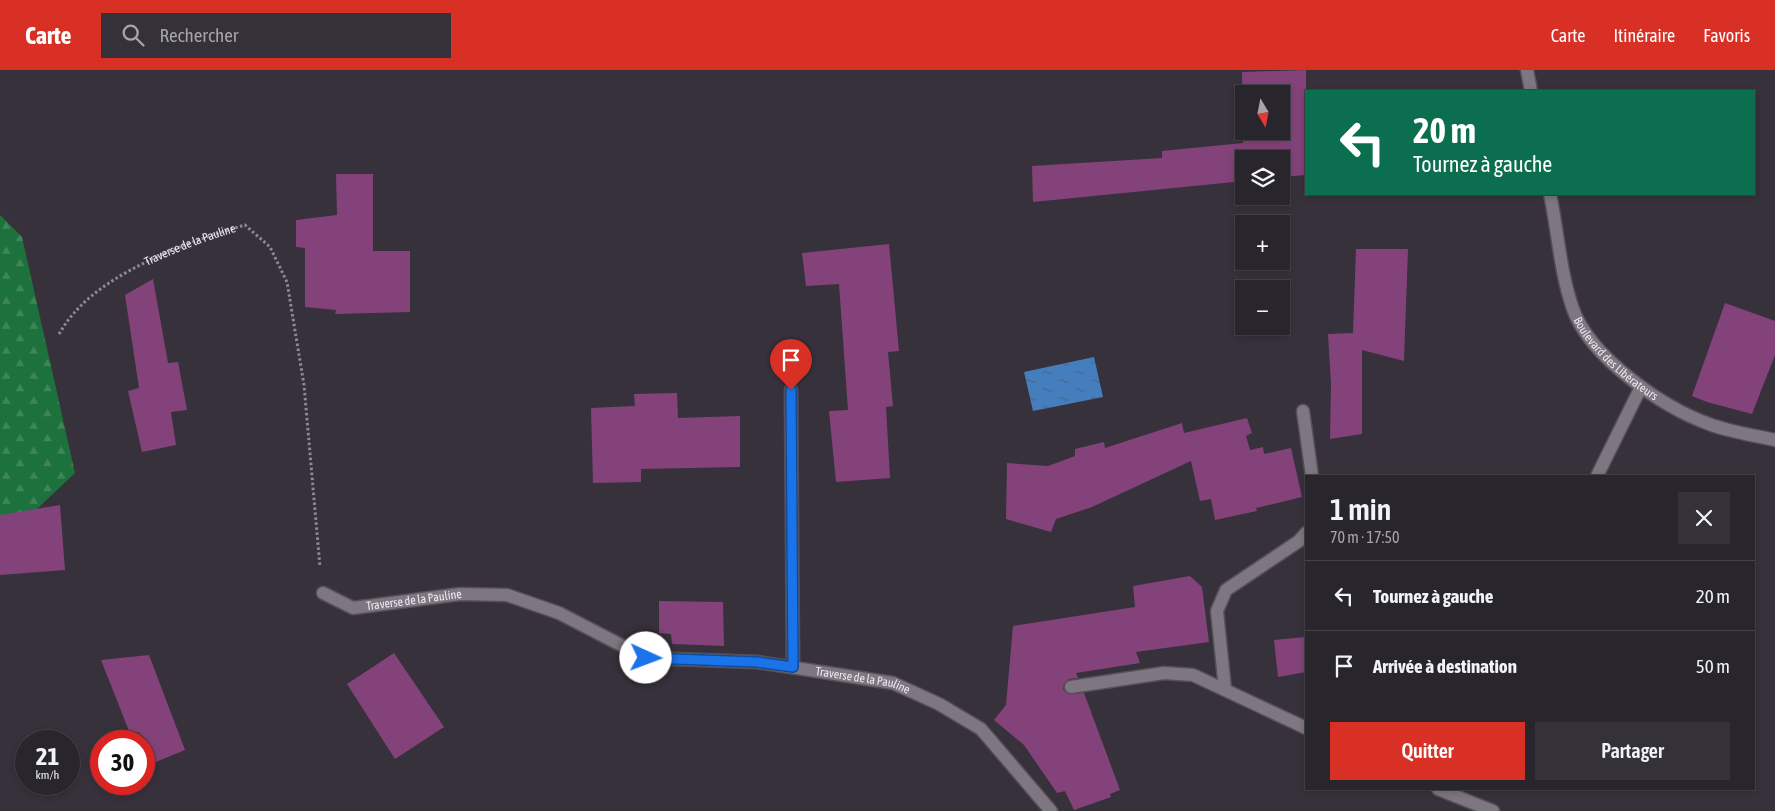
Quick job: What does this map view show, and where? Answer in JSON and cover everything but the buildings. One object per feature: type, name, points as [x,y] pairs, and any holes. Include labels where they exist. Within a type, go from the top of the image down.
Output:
[{"type":"street","points":[[1527,70],[1531,90]]},
{"type":"street","name":"Boulevard des Libérateurs","points":[[1550,195],[1564,273],[1574,310],[1595,346],[1641,387],[1709,424],[1775,440]]},
{"type":"street","points":[[1597,475],[1641,387]]},
{"type":"street","points":[[791,390],[793,667]]},
{"type":"street","points":[[1303,411],[1312,475]]},
{"type":"street","points":[[1226,688],[1217,611],[1226,590],[1299,541],[1305,534]]},
{"type":"street","name":"Traverse de la Pauline","points":[[323,593],[353,608],[460,594],[507,596],[559,613],[646,658],[757,662],[893,683],[939,704],[981,729],[1051,811]]},
{"type":"street","points":[[1071,687],[1164,672],[1193,675],[1226,688],[1305,728]]},
{"type":"street","points":[[1440,790],[1492,811]]},
{"type":"path","name":"Traverse de la Pauline","points":[[59,334],[75,311],[100,289],[134,269],[208,235],[245,225],[270,246],[286,282],[304,384],[323,593]]},
{"type":"green space","points":[[0,215],[22,237],[75,473],[0,544]]},
{"type":"water","points":[[1094,357],[1103,397],[1033,411],[1024,372]]},
{"type":"route","points":[[646,658],[757,662],[793,667],[791,390]]}]
